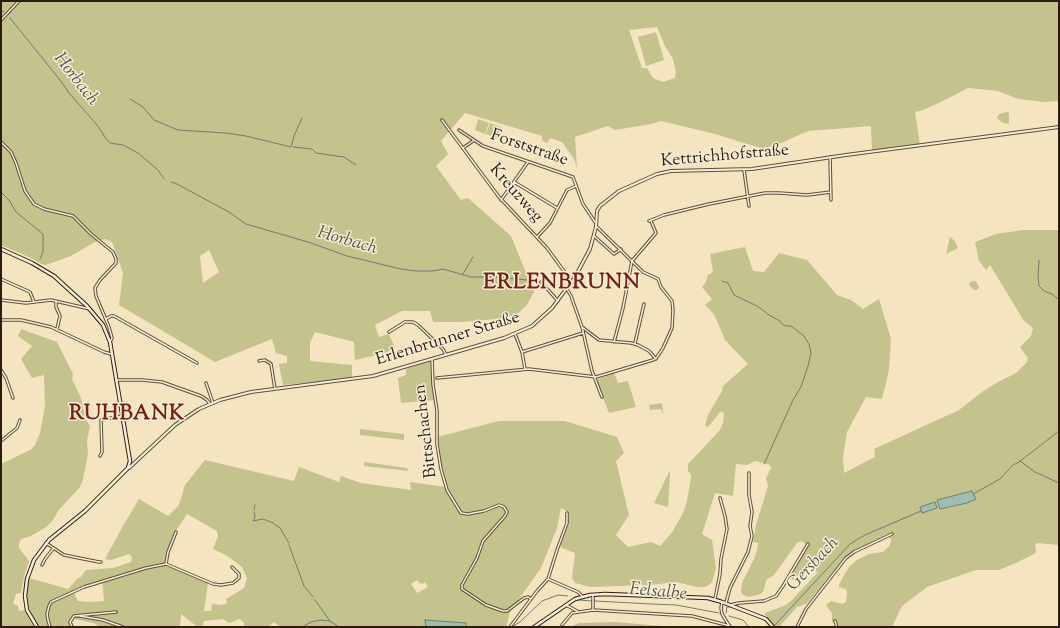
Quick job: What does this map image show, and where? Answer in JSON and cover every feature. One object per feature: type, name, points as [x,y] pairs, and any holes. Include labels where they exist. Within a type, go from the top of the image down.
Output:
[{"type":"main road","points":[[1,249],[32,263],[54,276],[69,288],[103,324],[110,342],[130,462],[128,468],[85,511],[46,543],[32,563],[25,588],[26,606],[37,627]]},
{"type":"main road","points":[[534,627],[566,605],[582,597],[593,595],[687,596],[715,599],[761,616],[773,627]]},
{"type":"street","points":[[1,20],[20,1]]},
{"type":"street","name":"Kreuzweg","points":[[442,120],[501,200],[537,237],[572,282]]},
{"type":"street","name":"Kettrichhofstraße","points":[[596,227],[597,211],[602,204],[619,191],[657,174],[671,171],[744,170],[835,156],[1059,127]]},
{"type":"street","name":"Forststraße","points":[[459,130],[473,141],[487,148],[573,177],[583,204],[597,224]]},
{"type":"street","name":"Forststraße","points":[[463,148],[473,141]]},
{"type":"street","points":[[1,142],[9,149],[14,157],[24,191],[34,204],[44,209],[73,216],[91,234],[113,252],[116,259],[114,265],[100,280],[95,288],[96,296],[112,336],[110,342]]},
{"type":"street","points":[[830,157],[831,200]]},
{"type":"street","points":[[501,200],[528,162]]},
{"type":"street","points":[[744,170],[749,206]]},
{"type":"street","points":[[514,182],[557,208]]},
{"type":"street","points":[[537,237],[548,226],[567,190],[576,186]]},
{"type":"street","points":[[614,342],[623,308],[632,261],[656,233],[650,221],[679,211],[748,196],[775,192],[807,195],[831,192]]},
{"type":"street","points":[[437,378],[525,369],[594,377],[656,359],[661,353],[670,335],[673,321],[672,303],[661,287],[658,278],[643,272],[596,227]]},
{"type":"street","name":"Erlenbrunner Straße","points":[[128,468],[175,425],[194,412],[212,403],[236,395],[368,377],[514,334],[536,323],[558,301],[572,282],[588,253],[596,227]]},
{"type":"street","points":[[594,236],[614,254],[620,249]]},
{"type":"street","points":[[1,279],[30,292],[34,302]]},
{"type":"street","points":[[541,282],[558,301]]},
{"type":"street","points":[[567,289],[582,327],[594,377],[602,397]]},
{"type":"street","points":[[1,300],[26,303],[47,300],[90,309]]},
{"type":"street","points":[[56,301],[56,307],[60,316],[57,330]]},
{"type":"street","points":[[634,344],[644,304]]},
{"type":"street","points":[[106,319],[114,316],[196,362]]},
{"type":"street","points":[[1,320],[21,320],[36,323],[57,330],[111,354]]},
{"type":"street","points":[[389,332],[404,323],[413,322],[418,325],[442,349],[446,355]]},
{"type":"street","points":[[582,327],[599,340],[634,344],[647,350],[656,359]]},
{"type":"street","points":[[522,352],[583,333]]},
{"type":"street","points":[[514,334],[522,352],[525,369]]},
{"type":"street","name":"Bittschachen","points":[[432,359],[433,384],[437,411],[437,444],[441,469],[447,490],[461,513],[473,514],[501,505],[507,512],[483,541],[477,558],[462,585],[462,589],[486,605],[503,611],[507,611],[524,598],[528,597],[531,599]]},
{"type":"street","points":[[258,361],[265,360],[271,364],[275,389]]},
{"type":"street","points":[[1,370],[6,378],[13,398]]},
{"type":"street","points":[[116,380],[157,381],[201,396],[212,403]]},
{"type":"street","points":[[206,383],[212,403]]},
{"type":"street","points":[[100,456],[102,452],[101,420],[122,416]]},
{"type":"street","points":[[1,441],[15,430],[20,420]]},
{"type":"street","points":[[130,462],[135,462]]},
{"type":"street","points":[[730,627],[722,614],[721,608],[748,552],[752,536],[750,526],[752,512],[749,495],[749,473]]},
{"type":"street","points":[[715,599],[727,529],[720,498]]},
{"type":"street","points":[[510,627],[548,579],[566,524],[567,513]]},
{"type":"street","points":[[166,564],[168,552],[176,532]]},
{"type":"street","points":[[797,627],[806,609],[846,558],[854,552],[892,534]]},
{"type":"street","points":[[46,543],[53,549],[68,556],[101,562]]},
{"type":"street","points":[[730,605],[764,601],[776,596],[808,544]]},
{"type":"street","points":[[42,565],[46,557],[53,549]]},
{"type":"street","points":[[50,627],[48,610],[50,603],[84,586],[166,564],[218,586],[233,583],[239,578],[239,574],[232,567]]},
{"type":"street","points":[[548,579],[578,592],[582,597]]},
{"type":"street","points":[[593,595],[593,610]]},
{"type":"street","points":[[566,605],[577,611],[585,612],[593,610],[692,616],[730,627]]},
{"type":"street","points":[[562,625],[571,613],[577,611]]},
{"type":"street","points":[[72,627],[70,623],[74,616],[116,612]]},
{"type":"street","points":[[78,615],[103,620],[123,627]]},
{"type":"street","points":[[836,621],[838,627]]},
{"type":"shaded area","points":[[1,1],[1059,1],[1059,101],[1044,102],[1018,99],[998,91],[968,88],[941,102],[915,112],[920,145],[872,151],[871,126],[809,131],[777,145],[763,148],[715,134],[661,121],[615,130],[608,126],[575,137],[577,168],[574,159],[562,142],[550,138],[547,143],[542,140],[542,136],[465,113],[441,141],[448,154],[436,166],[461,200],[468,198],[511,236],[534,292],[526,306],[516,315],[497,319],[460,322],[433,322],[430,311],[402,311],[375,325],[379,337],[389,334],[395,348],[385,353],[355,360],[354,342],[315,332],[310,343],[310,361],[352,365],[352,378],[283,385],[279,364],[287,363],[287,356],[276,353],[272,339],[215,362],[119,305],[123,273],[112,242],[105,239],[95,242],[71,256],[46,265],[1,245]],"holes":[[[657,27],[665,46],[673,59],[676,72],[675,78],[663,82],[653,78],[647,68],[642,68],[629,30]],[[209,250],[219,272],[203,283],[200,256]]]},
{"type":"shaded area","points":[[656,32],[664,60],[646,66],[638,37]]},
{"type":"shaded area","points":[[1009,113],[1009,124],[1003,123],[997,118],[999,114]]},
{"type":"shaded area","points":[[478,119],[489,123],[485,134],[475,130]]},
{"type":"shaded area","points":[[490,123],[501,127],[497,138],[486,134]]},
{"type":"shaded area","points":[[1023,230],[1059,230],[1059,545],[1037,543],[1035,545],[1036,552],[1034,554],[999,570],[976,570],[927,587],[902,606],[892,627],[836,627],[832,621],[832,613],[826,605],[831,601],[842,604],[846,602],[847,591],[839,587],[844,575],[849,567],[857,560],[869,554],[883,552],[890,545],[891,541],[887,534],[848,554],[809,601],[806,604],[797,607],[779,627],[776,627],[765,615],[765,613],[786,605],[817,573],[814,566],[811,565],[795,581],[790,578],[807,548],[807,545],[801,541],[797,543],[774,575],[766,580],[764,590],[761,594],[749,597],[743,595],[741,592],[742,583],[757,550],[758,543],[753,542],[756,525],[768,486],[766,478],[771,468],[770,465],[755,461],[747,465],[736,464],[733,496],[715,493],[702,534],[712,540],[716,568],[712,582],[705,587],[697,587],[676,582],[651,585],[590,587],[575,583],[572,578],[575,553],[560,547],[568,517],[568,512],[561,508],[557,528],[541,568],[510,612],[506,627],[280,627],[274,622],[268,627],[244,627],[244,623],[240,619],[229,623],[223,619],[204,621],[202,627],[199,627],[181,614],[180,627],[101,627],[93,623],[74,619],[69,627],[39,627],[30,610],[27,601],[29,578],[68,589],[86,570],[113,568],[131,562],[132,557],[129,554],[111,560],[105,559],[139,499],[168,516],[179,505],[185,485],[205,460],[294,481],[299,467],[339,482],[341,476],[361,483],[411,490],[410,482],[446,487],[439,458],[437,437],[499,421],[565,421],[617,437],[624,453],[616,461],[629,515],[616,535],[628,547],[651,542],[660,546],[673,531],[683,513],[687,501],[691,478],[691,474],[688,471],[688,464],[720,430],[723,423],[724,414],[723,412],[720,412],[709,426],[706,427],[708,415],[722,391],[723,386],[748,364],[725,340],[714,314],[705,305],[712,299],[702,287],[706,282],[708,275],[713,272],[710,254],[745,247],[753,271],[764,272],[779,253],[807,260],[837,295],[851,300],[863,309],[879,299],[891,339],[889,370],[882,399],[866,397],[847,432],[843,457],[844,473],[875,457],[874,449],[959,410],[982,392],[1016,373],[1027,362],[1028,358],[1020,347],[1031,336],[1033,328],[1024,321],[990,265],[986,270],[979,261],[975,242],[996,234]],"holes":[[[972,491],[976,499],[967,503],[946,508],[937,500]],[[187,514],[217,531],[218,536],[213,549],[226,555],[242,567],[247,578],[244,588],[226,599],[227,603],[222,605],[212,604],[211,611],[204,611],[208,583],[165,565],[166,553],[172,537]],[[102,580],[104,601],[78,601],[73,591],[77,588]],[[417,580],[420,584],[425,582],[428,587],[417,593],[411,584]]]},
{"type":"shaded area","points":[[950,237],[955,241],[958,248],[946,254]]},
{"type":"shaded area","points":[[976,281],[979,287],[977,290],[974,290],[969,285],[970,282]]},
{"type":"shaded area","points":[[21,329],[57,342],[73,374],[72,379],[81,398],[86,420],[90,426],[87,441],[88,454],[80,487],[58,511],[53,520],[46,527],[31,536],[21,539],[19,543],[19,548],[29,561],[21,593],[16,594],[13,604],[18,606],[19,611],[24,610],[34,627],[1,627],[1,464],[30,450],[35,445],[40,433],[45,406],[44,375],[32,378],[21,359],[32,346],[18,336]]},
{"type":"shaded area","points":[[431,361],[435,400],[401,403],[398,378],[406,375],[406,369]]},
{"type":"shaded area","points":[[614,373],[618,383],[628,381],[636,407],[609,413],[596,380]]},
{"type":"shaded area","points":[[662,403],[663,413],[661,409],[650,410],[649,405]]},
{"type":"shaded area","points":[[360,429],[404,434],[404,440],[360,435]]},
{"type":"shaded area","points":[[364,462],[407,468],[408,471],[364,466]]},
{"type":"shaded area","points":[[669,472],[670,473],[668,507],[654,503]]},
{"type":"shaded area","points":[[972,491],[976,499],[967,503],[940,509],[937,500]]},
{"type":"shaded area","points":[[935,502],[937,508],[922,513],[920,507]]},
{"type":"shaded area","points":[[425,620],[466,623],[466,627],[426,627]]},
{"type":"shaded area","points":[[615,622],[682,627],[569,627],[579,623]]},
{"type":"waterway","name":"Horbach","points":[[10,18],[69,93],[97,125],[107,140],[110,143],[123,145],[138,153],[158,170],[164,179]]},
{"type":"waterway","points":[[130,99],[143,107],[154,120],[178,130],[226,133],[246,136],[291,147],[302,118]]},
{"type":"waterway","points":[[293,147],[312,149],[316,153],[344,157],[356,165]]},
{"type":"waterway","name":"Horbach","points":[[171,182],[229,212],[246,224],[308,242],[347,256],[401,269],[416,271],[433,271],[443,269],[471,277],[494,277],[527,280]]},
{"type":"waterway","points":[[1,192],[9,200],[16,212],[43,234],[43,252],[40,259]]},
{"type":"waterway","points":[[463,274],[473,257]]},
{"type":"waterway","points":[[1039,260],[1039,286],[1044,291],[1052,294],[1059,300]]},
{"type":"waterway","points":[[722,281],[728,283],[734,295],[757,306],[780,321],[782,324],[791,326],[803,335],[809,344],[811,353],[801,387],[793,400],[764,464]]},
{"type":"waterway","name":"Gersbach","points":[[973,494],[1000,479],[1013,465],[1059,431]]},
{"type":"waterway","points":[[1020,461],[1035,472],[1059,483]]},
{"type":"waterway","points":[[254,510],[255,505]]},
{"type":"waterway","name":"Gersbach","points":[[775,625],[850,544],[865,535],[921,511]]},
{"type":"waterway","points":[[254,512],[255,517],[253,521],[263,519],[273,523],[280,528],[289,543]]},
{"type":"waterway","points":[[289,545],[304,586],[313,597]]},
{"type":"waterway","name":"Felsalbe","points":[[513,626],[520,622],[542,601],[558,595],[568,596]]},
{"type":"waterway","points":[[315,600],[330,621]]},
{"type":"waterway","name":"Felsalbe","points":[[579,600],[592,601]]},
{"type":"waterway","name":"Felsalbe","points":[[595,601],[676,605],[719,613]]},
{"type":"waterway","points":[[726,613],[727,607],[730,607]]},
{"type":"waterway","name":"Felsalbe","points":[[729,616],[743,620],[749,627]]},
{"type":"waterway","name":"Felsalbe","points":[[302,627],[311,622],[320,620],[330,621],[339,627]]},
{"type":"district","name":"ERLENBRUNN","points":[[562,284]]},
{"type":"district","name":"RUHBANK","points":[[127,415]]}]
